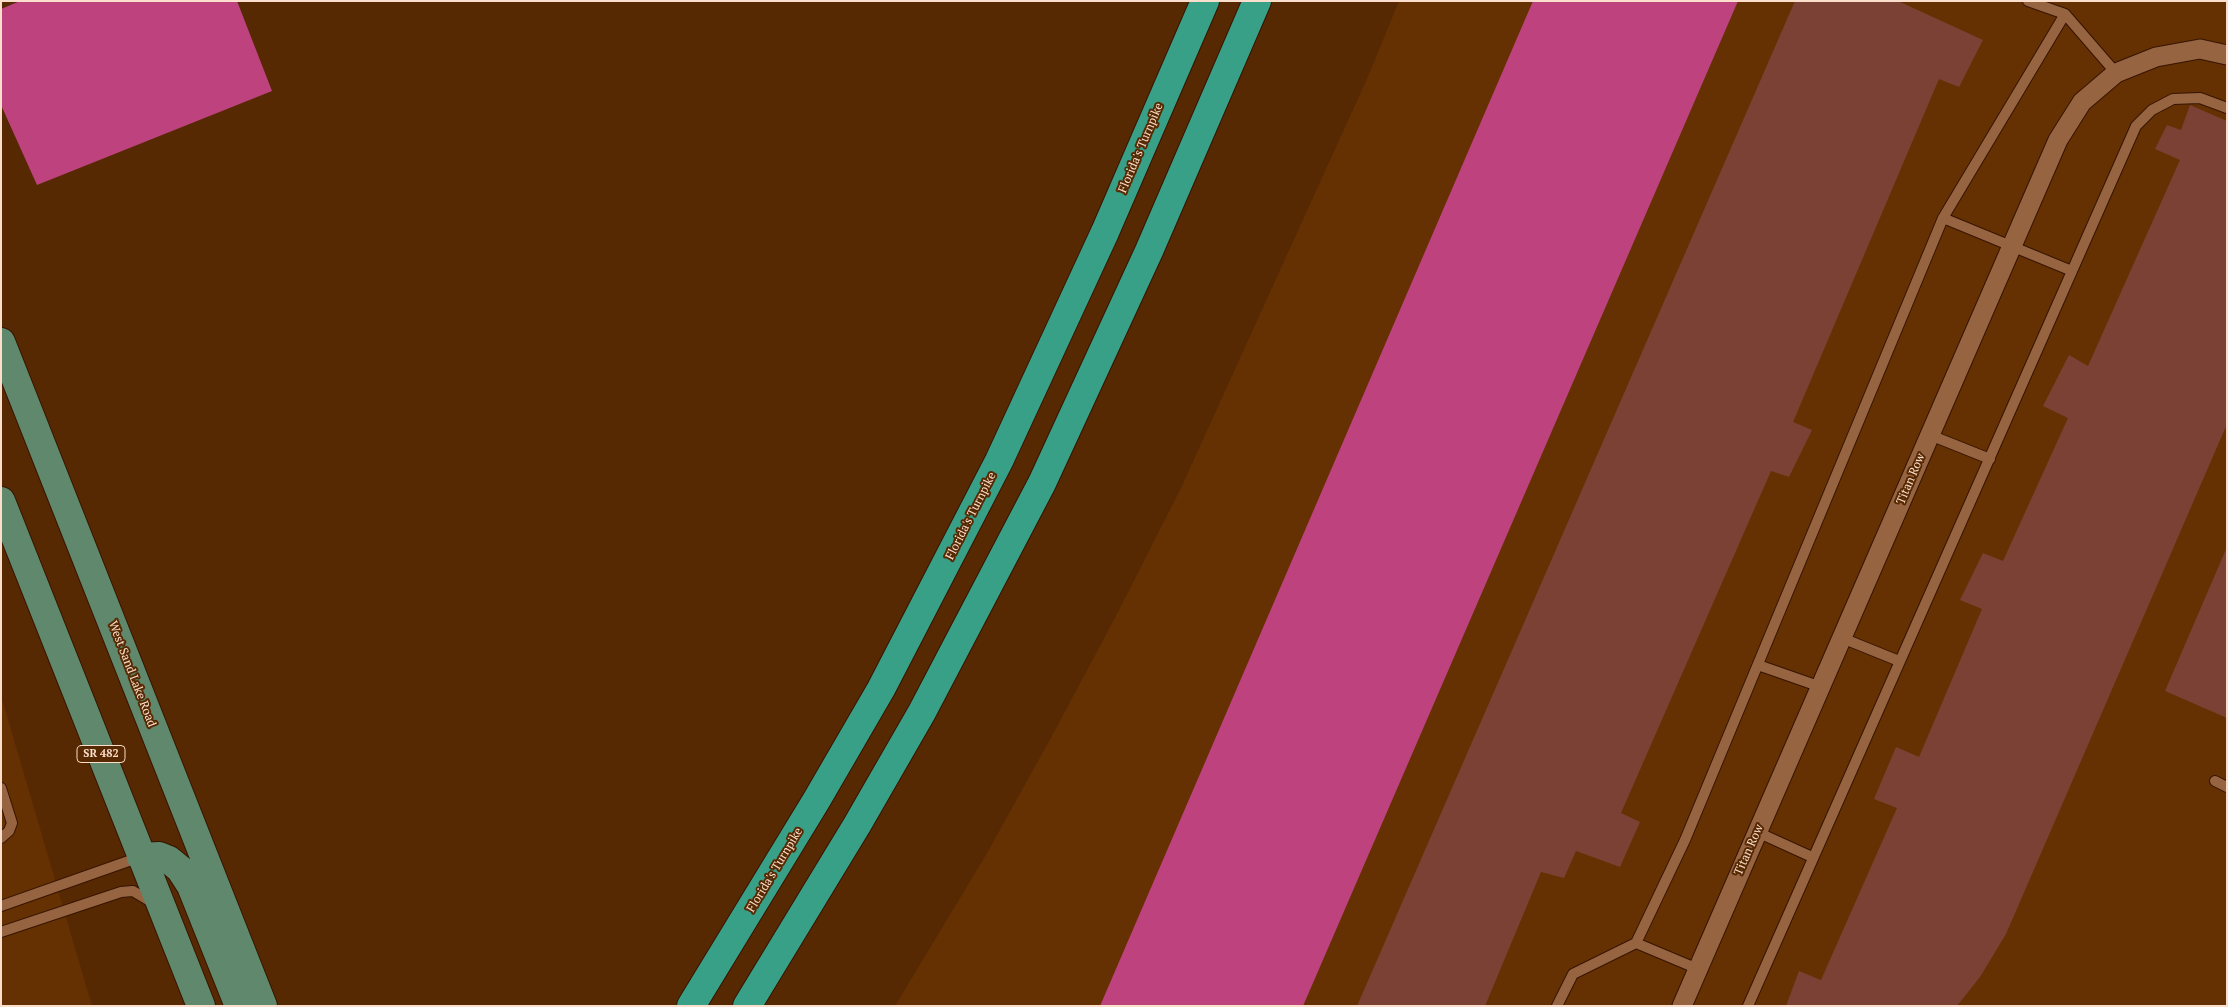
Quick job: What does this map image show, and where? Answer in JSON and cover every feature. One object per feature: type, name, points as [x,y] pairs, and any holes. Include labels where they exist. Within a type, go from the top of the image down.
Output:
[{"type":"highway","name":"Florida's Turnpike","points":[[691,1006],[816,801],[881,689],[986,488],[1101,240],[1205,1]]},
{"type":"highway","points":[[747,1006],[857,825],[922,712],[1042,483],[1149,251],[1257,1]]},
{"type":"main road","name":"West Sand Lake Road","points":[[1,342],[263,1006]]},
{"type":"main road","name":"SR 482","points":[[1,502],[201,1006]]},
{"type":"main road","points":[[141,857],[159,856],[170,860],[180,869],[191,886],[239,1006]]},
{"type":"street","name":"Titan Row","points":[[1682,1006],[2058,140],[2082,102],[2116,73],[2156,57],[2200,49],[2227,55]]},
{"type":"lane","points":[[2028,1],[2065,14],[2116,73]]},
{"type":"lane","points":[[1557,1006],[1573,974],[1636,942],[1685,840],[1943,218],[2065,14]]},
{"type":"lane","points":[[1748,1006],[2129,140],[2144,117],[2174,99],[2200,98],[2227,108]]},
{"type":"lane","points":[[1943,218],[2072,271]]},
{"type":"lane","points":[[1930,435],[1990,459]]},
{"type":"lane","points":[[1842,638],[1899,662]]},
{"type":"lane","points":[[1758,665],[1820,687]]},
{"type":"lane","points":[[2215,781],[2227,787]]},
{"type":"lane","points":[[1,838],[9,831],[12,824],[4,810],[2,792]]},
{"type":"lane","points":[[1757,832],[1812,857]]},
{"type":"lane","points":[[1,906],[141,857]]},
{"type":"lane","points":[[1,932],[121,892],[134,891],[163,912]]},
{"type":"lane","points":[[1636,942],[1698,969]]},
{"type":"shaded area","points":[[20,1],[237,1],[272,91],[37,185],[1,105],[1,9]]},
{"type":"shaded area","points":[[1399,1],[2227,1],[2227,1006],[895,1006],[986,855],[1053,734],[1181,488],[1367,79]]},
{"type":"shaded area","points":[[1533,1],[1738,1],[1303,1006],[1100,1006]]},
{"type":"shaded area","points":[[1,698],[4,706],[92,1006],[1,1006]]},
{"type":"building","points":[[1795,1],[1898,1],[1983,40],[1959,87],[1939,79],[1793,422],[1812,430],[1789,477],[1771,471],[1621,813],[1640,822],[1620,867],[1576,851],[1564,878],[1541,872],[1485,1006],[1357,1006]]},
{"type":"building","points":[[2190,105],[2227,121],[2227,424],[2006,934],[1980,977],[1957,1006],[1786,1006],[1799,971],[1821,980],[1897,808],[1874,799],[1896,747],[1919,757],[1982,609],[1960,600],[1983,553],[2003,561],[2068,418],[2043,406],[2069,355],[2088,366],[2180,160],[2155,149],[2167,125],[2181,130]]},
{"type":"building","points":[[2227,547],[2227,718],[2165,691]]}]
